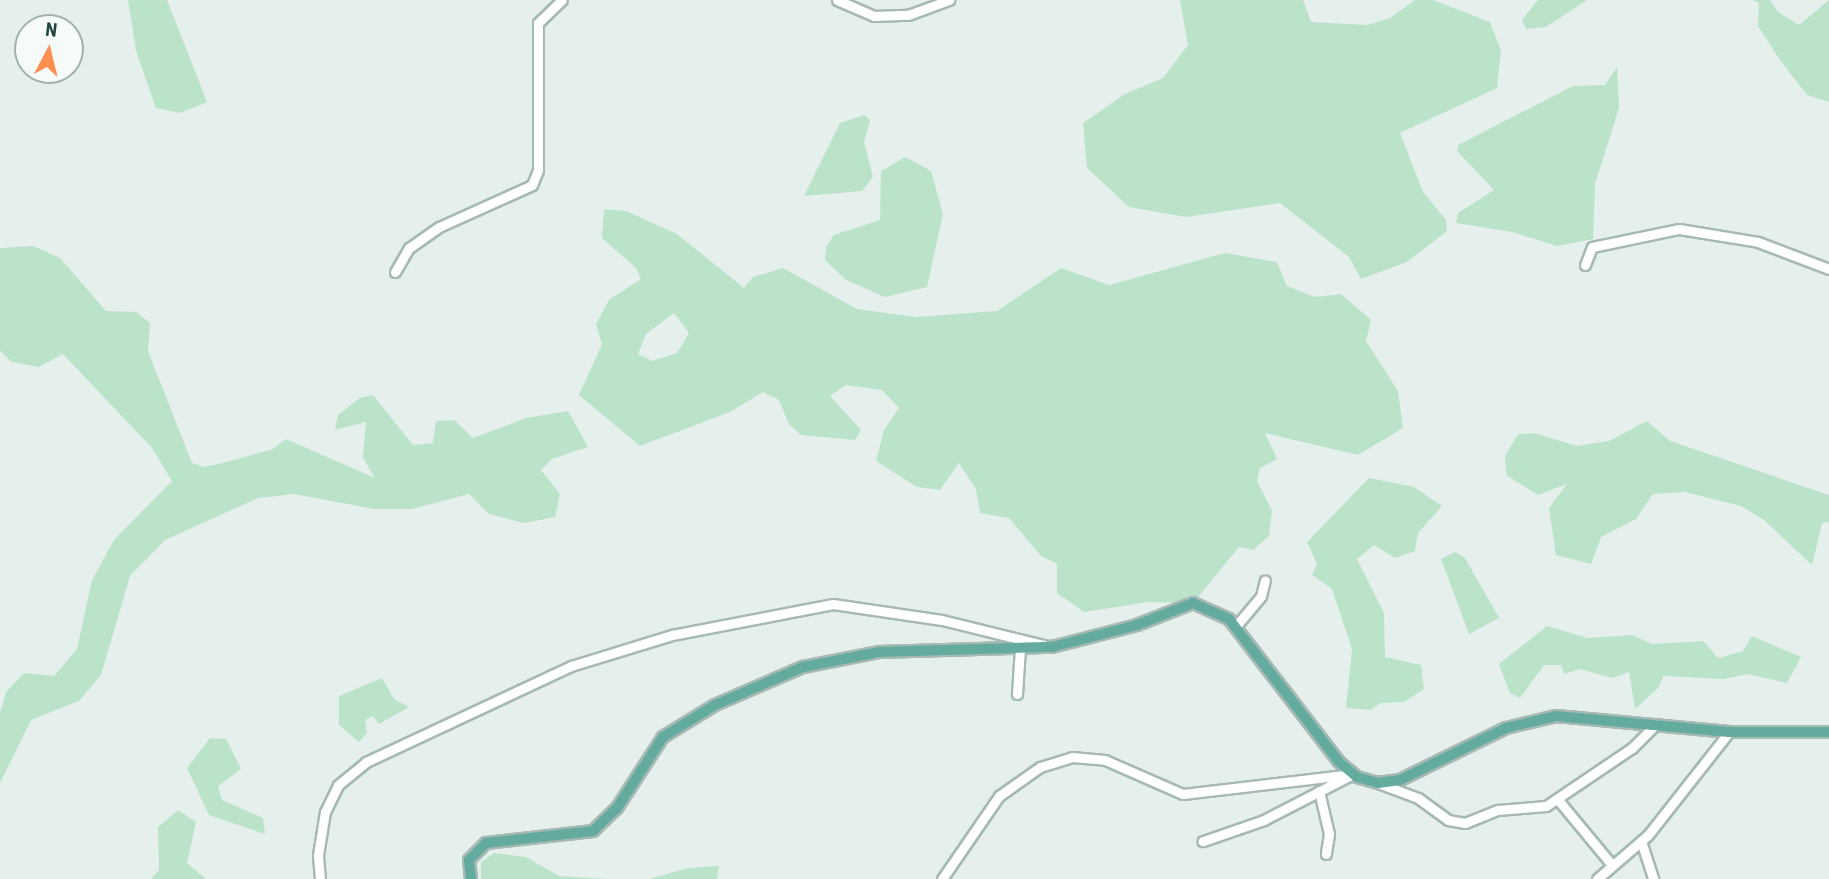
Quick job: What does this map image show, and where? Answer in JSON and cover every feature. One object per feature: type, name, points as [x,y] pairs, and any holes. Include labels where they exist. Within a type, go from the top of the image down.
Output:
[{"type":"main road","points":[[471,879],[469,860],[486,843],[593,831],[617,808],[663,737],[761,683],[838,657],[1052,647],[1137,625],[1193,603],[1216,609],[1236,626],[1353,774],[1378,783],[1400,780],[1532,720],[1590,716],[1729,732],[1829,732]]},
{"type":"street","points":[[395,272],[409,248],[439,227],[532,185],[538,170],[538,23],[562,0]]},
{"type":"street","points":[[837,0],[874,16],[908,15],[949,0]]},
{"type":"street","points":[[1586,265],[1592,247],[1679,229],[1758,242],[1829,269]]},
{"type":"street","points":[[1236,626],[1261,596],[1265,580]]},
{"type":"street","points":[[320,879],[318,855],[325,812],[338,785],[366,762],[570,666],[672,635],[833,604],[942,620],[1052,647]]},
{"type":"street","points":[[1017,694],[1020,648]]},
{"type":"street","points":[[1378,783],[1418,798],[1448,820],[1465,823],[1498,810],[1559,801],[1656,724]]},
{"type":"street","points":[[1597,879],[1641,841],[1729,732]]},
{"type":"street","points":[[942,879],[999,796],[1040,767],[1072,757],[1105,760],[1154,786],[1183,793],[1353,774]]},
{"type":"street","points":[[1203,841],[1264,820],[1353,774]]},
{"type":"street","points":[[1320,790],[1329,834],[1326,854]]},
{"type":"street","points":[[1559,801],[1612,865]]},
{"type":"street","points":[[1641,841],[1653,879]]},
{"type":"green space","points":[[128,0],[167,0],[207,102],[180,113],[156,108],[136,51]]},
{"type":"green space","points":[[1180,0],[1303,0],[1311,22],[1367,25],[1390,18],[1415,0],[1433,0],[1490,22],[1501,51],[1497,88],[1400,133],[1423,192],[1446,220],[1447,231],[1407,262],[1361,279],[1349,257],[1280,203],[1186,217],[1129,207],[1087,168],[1083,123],[1125,94],[1163,78],[1188,45]]},
{"type":"green space","points":[[1538,0],[1587,0],[1546,27],[1526,29],[1522,20]]},
{"type":"green space","points":[[1753,0],[1770,0],[1778,12],[1799,25],[1829,0],[1829,102],[1807,95],[1780,60],[1758,26],[1759,3]]},
{"type":"green space","points":[[1617,67],[1619,108],[1595,184],[1593,239],[1557,246],[1512,232],[1456,223],[1458,213],[1494,190],[1457,151],[1458,145],[1573,86],[1605,85]]},
{"type":"green space","points":[[864,115],[870,120],[864,142],[873,177],[862,191],[804,196],[840,123]]},
{"type":"green space","points":[[905,157],[931,171],[943,214],[927,287],[885,297],[846,280],[825,260],[826,247],[834,235],[880,220],[881,171]]},
{"type":"green space","points":[[604,209],[626,211],[677,234],[744,288],[753,277],[783,268],[857,309],[916,317],[997,311],[1061,268],[1109,285],[1225,253],[1277,262],[1287,286],[1315,297],[1341,294],[1371,320],[1366,341],[1398,391],[1403,428],[1358,455],[1265,433],[1277,459],[1260,468],[1257,481],[1272,511],[1269,536],[1253,550],[1239,547],[1193,603],[1148,602],[1084,612],[1057,593],[1057,564],[1041,556],[1009,518],[980,513],[976,489],[959,463],[940,490],[917,487],[876,461],[884,430],[899,408],[882,390],[846,385],[830,396],[861,430],[855,440],[801,435],[789,424],[779,400],[763,392],[730,412],[640,446],[579,395],[602,344],[596,324],[609,300],[641,279],[636,268],[602,238]],"holes":[[[674,313],[689,333],[677,353],[652,361],[638,354],[646,334]]]},
{"type":"green space","points":[[33,246],[60,258],[106,311],[136,312],[150,323],[148,351],[192,463],[204,467],[227,462],[273,449],[286,439],[375,478],[363,458],[366,422],[335,430],[338,415],[360,398],[373,395],[413,445],[433,443],[436,421],[454,420],[473,438],[526,418],[568,411],[588,447],[552,459],[541,470],[560,494],[555,517],[524,523],[489,514],[469,494],[412,509],[374,509],[294,494],[258,498],[165,540],[130,576],[101,675],[79,701],[31,720],[0,783],[0,713],[6,692],[24,673],[54,676],[77,649],[92,580],[114,540],[172,481],[152,448],[63,354],[39,367],[12,362],[0,351],[0,248]]},
{"type":"green space","points":[[1647,421],[1670,441],[1829,495],[1829,522],[1822,523],[1812,565],[1764,520],[1741,506],[1685,492],[1653,494],[1636,519],[1601,537],[1591,564],[1556,555],[1549,508],[1567,484],[1538,495],[1506,475],[1505,456],[1518,434],[1534,433],[1577,446],[1609,441]]},
{"type":"green space","points":[[1369,478],[1414,487],[1442,506],[1418,533],[1415,551],[1395,558],[1374,545],[1357,559],[1384,613],[1385,657],[1421,665],[1424,689],[1404,702],[1381,703],[1370,710],[1346,708],[1352,649],[1332,589],[1312,575],[1317,564],[1307,542]]},
{"type":"green space","points":[[1455,552],[1465,558],[1499,618],[1469,634],[1441,559]]},
{"type":"green space","points":[[1547,626],[1588,638],[1632,635],[1652,644],[1703,641],[1718,658],[1743,651],[1752,636],[1801,657],[1787,683],[1748,674],[1724,679],[1663,676],[1659,687],[1635,709],[1629,672],[1612,678],[1580,669],[1564,674],[1561,665],[1544,665],[1520,698],[1510,693],[1499,664]]},
{"type":"green space","points":[[382,678],[394,699],[409,707],[379,724],[373,716],[365,720],[367,733],[359,742],[339,725],[339,696]]},
{"type":"green space","points":[[210,738],[226,739],[241,769],[218,786],[222,800],[263,818],[265,834],[209,815],[187,768]]},
{"type":"green space","points":[[178,810],[196,822],[187,863],[206,879],[151,879],[159,870],[158,827]]},
{"type":"green space","points":[[494,853],[526,857],[559,876],[608,879],[481,879],[481,862]]},
{"type":"green space","points":[[719,866],[717,879],[649,879],[688,868]]}]
